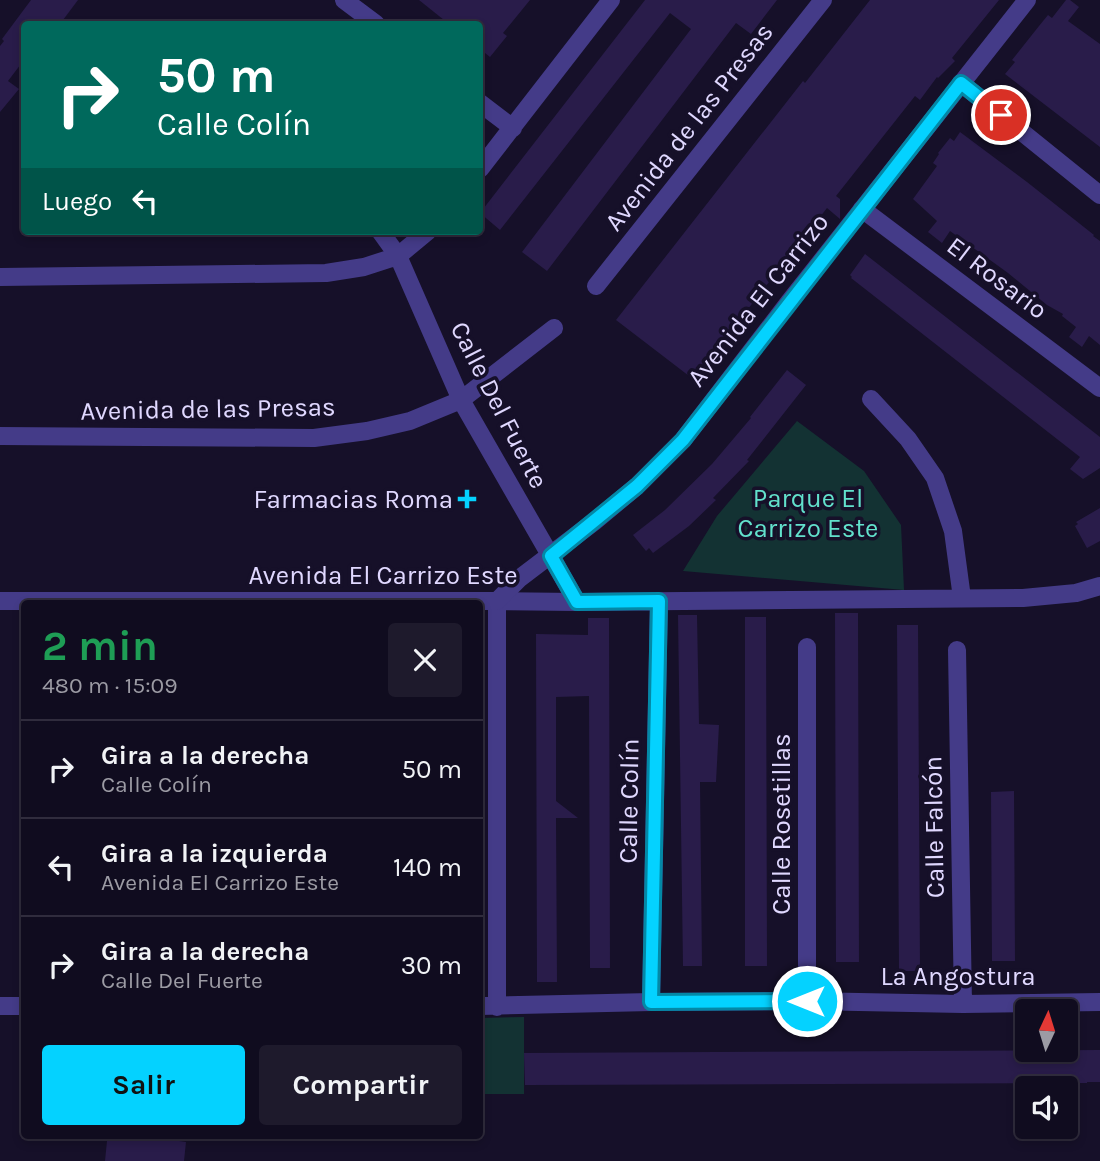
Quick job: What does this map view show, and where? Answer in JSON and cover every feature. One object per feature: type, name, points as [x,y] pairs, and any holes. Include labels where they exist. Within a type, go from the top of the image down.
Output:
[{"type":"street","points":[[344,0],[372,21]]},
{"type":"street","name":"Avenida de las Presas","points":[[596,286],[822,0]]},
{"type":"street","name":"Avenida El Carrizo","points":[[497,601],[520,578],[637,486],[683,440],[1027,0]]},
{"type":"street","points":[[483,165],[604,3]]},
{"type":"street","points":[[961,83],[1100,195]]},
{"type":"street","points":[[483,105],[513,128]]},
{"type":"street","name":"El Rosario","points":[[862,209],[1100,388]]},
{"type":"street","name":"Calle Del Fuerte","points":[[383,235],[398,256],[461,400],[577,602]]},
{"type":"street","points":[[0,277],[326,273],[364,267],[398,256],[423,235]]},
{"type":"street","name":"Avenida de las Presas","points":[[0,436],[314,438],[367,431],[410,421],[461,400],[554,328]]},
{"type":"street","points":[[871,399],[908,439],[935,478],[953,531],[962,598]]},
{"type":"street","name":"Avenida El Carrizo Este","points":[[483,601],[1036,597],[1076,593],[1100,586]]},
{"type":"street","name":"Avenida El Carrizo Este","points":[[0,601],[21,602]]},
{"type":"street","points":[[488,1006],[497,601]]},
{"type":"street","name":"Calle Colín","points":[[651,1002],[659,601]]},
{"type":"street","name":"Calle Rosetillas","points":[[807,647],[807,1001]]},
{"type":"street","name":"Calle Falcón","points":[[957,650],[963,1004]]},
{"type":"street","name":"La Angostura","points":[[488,1006],[651,1002],[1100,1002]]},
{"type":"street","points":[[0,1006],[21,1006]]},
{"type":"green space","name":"Parque El Carrizo Este","points":[[797,421],[864,471],[901,525],[904,590],[683,571],[717,516]]},
{"type":"green space","points":[[524,1017],[524,1094],[483,1094],[483,1018]]},
{"type":"building","points":[[31,0],[78,0],[62,21],[21,21],[21,64],[8,81],[19,89],[0,112],[2,39]]},
{"type":"building","points":[[419,0],[530,0],[503,33],[507,36],[490,57],[483,51],[483,21],[445,21]]},
{"type":"building","points":[[645,0],[777,0],[751,34],[736,23],[547,271],[522,252],[691,29],[670,13],[500,230],[483,216],[483,209]]},
{"type":"building","points":[[870,0],[999,0],[952,58],[955,61],[937,77],[920,100],[915,96],[836,196],[840,199],[840,219],[827,208],[693,379],[616,320],[803,81],[805,83]]},
{"type":"building","points":[[1066,0],[1079,7],[1068,21],[1100,44],[1100,147],[1005,74],[1015,62],[1012,60],[1048,15],[1052,18]]},
{"type":"building","points":[[960,132],[1100,241],[1100,345],[1089,336],[1082,347],[1069,337],[1076,327],[1062,316],[1063,314],[1047,305],[950,231],[942,243],[928,232],[937,221],[913,199],[937,166],[933,163],[938,153],[950,138],[954,141]]},
{"type":"building","points":[[865,254],[1100,437],[1100,468],[1083,479],[1070,469],[1080,457],[851,278],[850,275]]},
{"type":"building","points":[[787,370],[806,385],[747,460],[749,461],[713,498],[716,500],[689,526],[653,553],[649,548],[646,551],[633,535],[665,510],[712,464]]},
{"type":"building","points":[[1100,508],[1100,541],[1087,548],[1075,526],[1078,524],[1076,522]]},
{"type":"building","points":[[835,613],[858,613],[859,962],[836,962]]},
{"type":"building","points":[[678,615],[697,615],[699,724],[719,725],[716,782],[700,782],[702,966],[683,966]]},
{"type":"building","points":[[745,617],[766,617],[767,966],[745,966]]},
{"type":"building","points":[[588,618],[609,618],[610,968],[590,968],[589,696],[556,697],[556,801],[578,818],[556,818],[557,982],[537,982],[536,634],[588,635]]},
{"type":"building","points":[[897,625],[918,625],[920,971],[899,971]]},
{"type":"building","points":[[1014,791],[1015,961],[992,961],[991,792]]},
{"type":"building","points":[[1015,1050],[1015,1062],[1078,1062],[1078,1050],[1100,1050],[1100,1082],[1078,1083],[1078,1076],[1015,1076],[1015,1083],[525,1085],[524,1053]]},
{"type":"building","points":[[166,1139],[186,1142],[184,1161],[105,1161],[107,1141]]},
{"type":"place","name":"Farmacias Roma","points":[[467,499]]},
{"type":"route","points":[[807,1001],[651,1002],[659,601],[577,602],[551,556],[637,486],[683,440],[961,83],[1001,115]]}]
